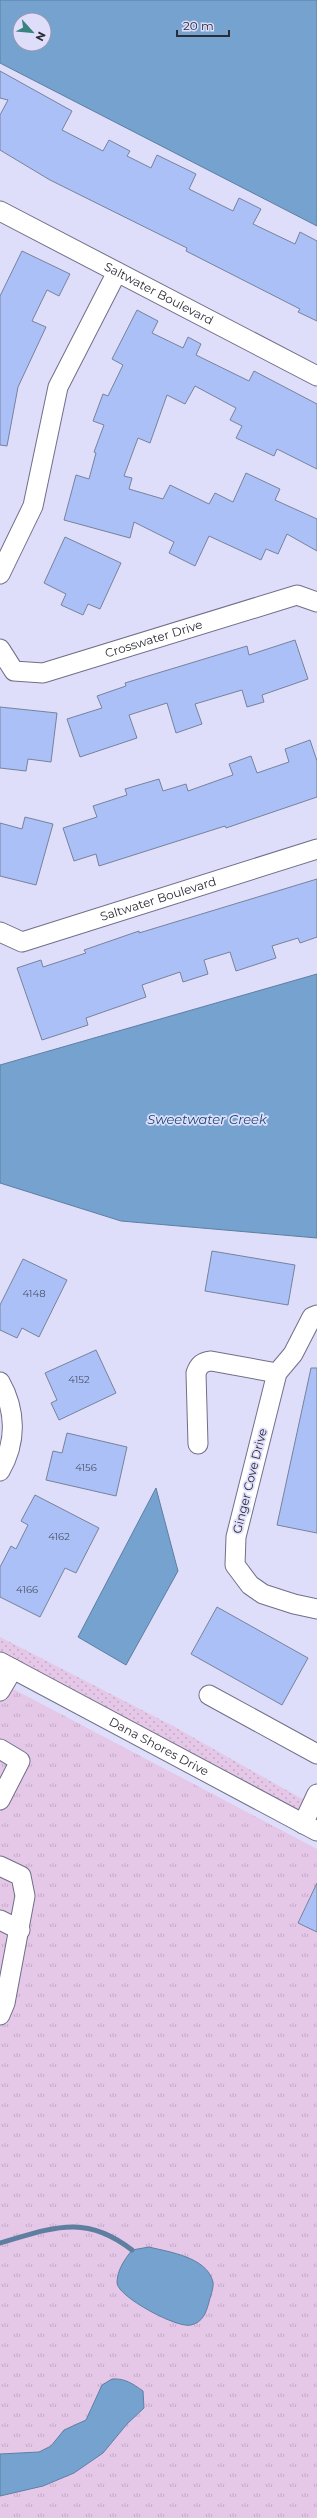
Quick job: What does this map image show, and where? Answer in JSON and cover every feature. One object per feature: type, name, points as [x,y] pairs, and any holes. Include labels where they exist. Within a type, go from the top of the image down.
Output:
[{"type":"street","name":"Saltwater Boulevard","points":[[0,211],[317,376]]},
{"type":"street","points":[[0,574],[33,506],[58,387],[117,272]]},
{"type":"street","name":"Crosswater Drive","points":[[0,649],[14,671],[43,673],[298,595],[317,602]]},
{"type":"street","name":"Saltwater Boulevard","points":[[0,932],[22,942],[317,849]]},
{"type":"street","name":"Ginger Cove Drive","points":[[317,1315],[312,1317],[293,1354],[277,1373],[236,1537],[235,1565],[250,1585],[263,1594],[294,1604],[317,1608]]},
{"type":"street","points":[[198,1444],[196,1373],[199,1366],[204,1361],[277,1373]]},
{"type":"street","points":[[0,1382],[9,1396],[14,1417],[10,1444],[0,1471]]},
{"type":"street","points":[[0,1691],[7,1665]]},
{"type":"street","name":"Dana Shores Drive","points":[[7,1665],[310,1827]]},
{"type":"street","points":[[209,1695],[317,1754]]},
{"type":"street","points":[[0,1749],[20,1761],[0,1800]]},
{"type":"street","points":[[310,1827],[317,1794]]},
{"type":"street","points":[[0,1866],[21,1876],[25,1896],[20,1930],[6,1969],[5,2003],[0,2015]]},
{"type":"street","points":[[0,1920],[20,1930]]},
{"type":"green space","points":[[0,1637],[173,1726],[304,1800],[298,1811],[0,1652]]},
{"type":"green space","points":[[0,1682],[317,1849],[317,2518],[0,2518]]},
{"type":"water","points":[[0,0],[317,0],[317,226],[0,63]]},
{"type":"water","name":"Sweetwater Creek","points":[[317,974],[317,1238],[121,1221],[0,1183],[0,1065]]},
{"type":"water","points":[[156,1488],[178,1571],[126,1665],[78,1637]]},
{"type":"water","points":[[149,2247],[186,2257],[195,2261],[209,2274],[213,2284],[208,2306],[201,2319],[195,2324],[184,2325],[162,2317],[137,2303],[120,2289],[117,2283],[117,2278],[127,2257],[132,2250]]},
{"type":"water","points":[[112,2379],[125,2381],[143,2391],[144,2408],[127,2424],[103,2453],[74,2473],[43,2486],[0,2496],[0,2454],[39,2452],[51,2446],[64,2430],[86,2420],[102,2385]]},
{"type":"building","points":[[0,71],[72,111],[62,130],[103,151],[109,140],[130,151],[127,156],[151,168],[157,155],[196,174],[189,189],[233,211],[239,198],[261,209],[253,224],[295,244],[300,232],[317,241],[317,321],[298,312],[300,309],[186,251],[187,248],[50,180],[0,150],[0,115],[8,100],[0,98]]},
{"type":"building","points":[[22,251],[70,274],[59,296],[47,290],[32,321],[46,327],[18,387],[7,446],[0,445],[0,296]]},
{"type":"building","points":[[137,310],[158,321],[152,333],[183,348],[188,337],[201,344],[196,355],[249,381],[254,371],[317,404],[317,469],[277,449],[274,456],[236,438],[242,426],[230,420],[236,408],[195,386],[185,404],[167,395],[150,443],[138,438],[124,476],[132,478],[129,489],[163,499],[170,485],[209,504],[215,493],[233,502],[246,473],[280,489],[275,500],[317,519],[317,551],[287,534],[278,554],[266,549],[261,560],[209,536],[195,566],[169,553],[174,542],[134,522],[130,538],[64,520],[76,475],[89,479],[96,453],[94,452],[104,425],[93,421],[103,394],[108,396],[123,365],[112,359]]},
{"type":"building","points":[[65,537],[121,563],[100,609],[88,604],[83,615],[61,605],[66,594],[44,583]]},
{"type":"building","points":[[295,640],[308,679],[262,695],[264,702],[247,707],[242,690],[195,704],[202,724],[176,733],[167,703],[129,715],[137,738],[80,757],[67,719],[102,708],[97,696],[126,686],[125,683],[247,646],[249,655]]},
{"type":"building","points":[[0,707],[57,713],[51,762],[28,759],[26,771],[0,768]]},
{"type":"building","points":[[310,740],[317,761],[317,797],[226,828],[225,826],[99,866],[96,854],[74,861],[63,828],[97,817],[93,806],[127,795],[125,789],[159,779],[163,791],[186,784],[188,791],[233,775],[229,764],[251,756],[257,773],[289,762],[285,749]]},
{"type":"building","points":[[25,817],[53,824],[36,885],[0,876],[0,823],[22,829]]},
{"type":"building","points":[[317,879],[317,937],[300,943],[298,938],[272,946],[276,958],[236,971],[230,952],[204,960],[208,974],[183,982],[180,972],[142,985],[146,997],[86,1018],[88,1025],[42,1040],[17,968],[41,960],[43,967],[86,953],[84,950],[139,931],[139,933]]},
{"type":"building","points":[[212,1251],[295,1265],[288,1305],[205,1291]]},
{"type":"building","points":[[23,1259],[67,1280],[39,1337],[22,1328],[17,1338],[0,1330],[0,1305]]},
{"type":"building","points":[[96,1350],[116,1393],[59,1420],[51,1403],[57,1400],[45,1373]]},
{"type":"building","points":[[311,1368],[317,1368],[317,1533],[277,1525]]},
{"type":"building","points":[[67,1433],[127,1447],[116,1496],[46,1480],[53,1451],[62,1453]]},
{"type":"building","points":[[35,1495],[99,1528],[76,1573],[65,1568],[40,1617],[0,1597],[0,1567],[11,1546],[16,1549],[28,1525],[21,1521]]},
{"type":"building","points":[[217,1607],[308,1658],[282,1705],[191,1654]]},
{"type":"building","points":[[317,1883],[317,1932],[298,1923]]},
{"type":"waterway","points":[[0,2243],[52,2229],[68,2227],[99,2231],[115,2238],[132,2250]]}]
